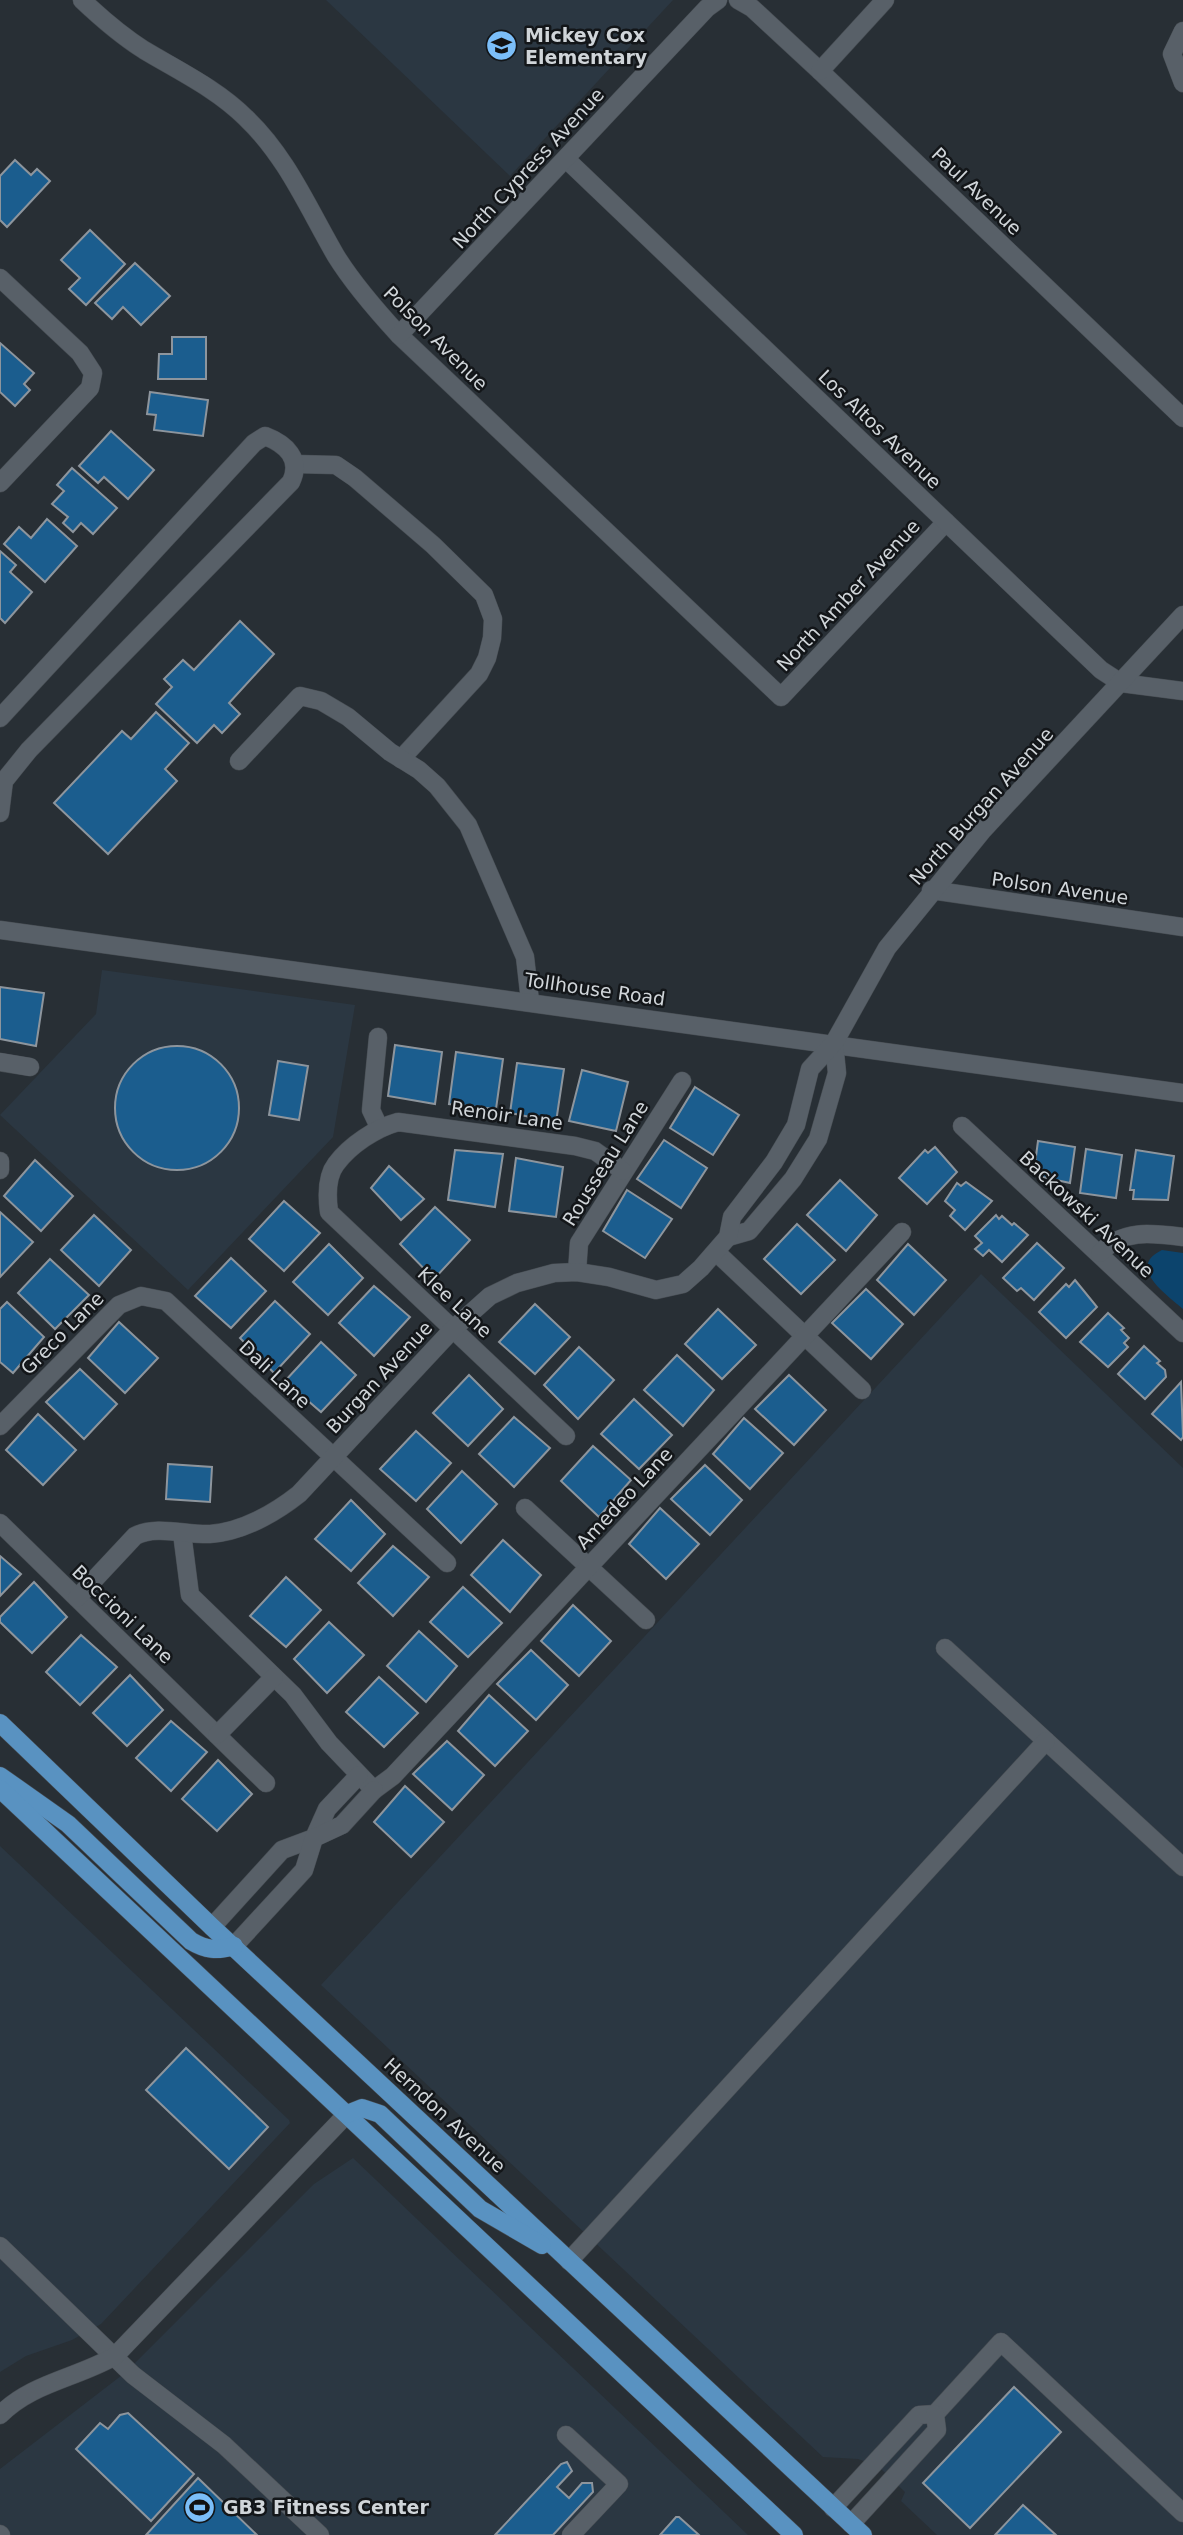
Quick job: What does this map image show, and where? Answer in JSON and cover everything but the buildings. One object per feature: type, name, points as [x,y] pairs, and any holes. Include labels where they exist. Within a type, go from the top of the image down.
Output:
[{"type":"main road","name":"Herndon Avenue","points":[[0,1723],[212,1927],[857,2529]]},
{"type":"main road","points":[[0,1776],[68,1824],[191,1941],[204,1948],[220,1950],[234,1946]]},
{"type":"main road","points":[[0,1789],[794,2535]]},
{"type":"main road","points":[[347,2114],[362,2108],[380,2114],[480,2209],[569,2261]]},
{"type":"street","name":"Polson Avenue","points":[[82,0],[102,20],[143,49],[197,80],[246,117],[280,156],[337,256],[370,303],[399,335],[781,697]]},
{"type":"street","name":"North Cypress Avenue","points":[[399,335],[707,8],[718,0]]},
{"type":"street","name":"Paul Avenue","points":[[738,0],[752,8],[820,71],[1183,418]]},
{"type":"street","points":[[820,71],[885,0]]},
{"type":"street","points":[[1183,31],[1172,54],[1183,83]]},
{"type":"street","name":"Los Altos Avenue","points":[[566,159],[1101,670],[1121,683],[1183,691]]},
{"type":"street","points":[[0,278],[80,354],[93,373],[90,388],[0,483]]},
{"type":"street","points":[[0,718],[254,443],[265,436],[279,441],[293,457],[295,464],[291,481],[2,777],[0,813]]},
{"type":"street","points":[[295,464],[336,465],[355,478],[433,545],[484,595],[493,619],[487,658],[479,674],[401,759]]},
{"type":"street","name":"North Amber Avenue","points":[[781,697],[946,522]]},
{"type":"street","name":"North Burgan Avenue","points":[[834,1043],[887,948],[931,890],[1183,615]]},
{"type":"street","points":[[239,761],[300,696],[321,701],[348,717],[437,786],[468,825],[525,957],[530,1001]]},
{"type":"street","name":"Polson Avenue","points":[[931,890],[1183,927]]},
{"type":"street","name":"Tollhouse Road","points":[[0,930],[1183,1093]]},
{"type":"street","points":[[378,1037],[371,1110],[379,1127]]},
{"type":"street","name":"Burgan Avenue","points":[[77,1598],[135,1536],[145,1530],[213,1534],[275,1513],[299,1494],[453,1329],[489,1296],[517,1283],[554,1273],[578,1272],[609,1277],[656,1290],[683,1284],[728,1237],[732,1217],[764,1176],[796,1125],[810,1069],[834,1043]]},
{"type":"street","name":"Burgan Avenue","points":[[728,1237],[749,1231],[782,1191],[818,1139],[837,1073],[834,1043]]},
{"type":"street","points":[[0,1062],[30,1067]]},
{"type":"street","name":"Rousseau Lane","points":[[578,1272],[579,1242],[682,1081]]},
{"type":"street","name":"Renoir Lane","points":[[379,1127],[398,1122],[575,1146],[595,1151],[623,1171]]},
{"type":"street","name":"Backowski Avenue","points":[[962,1126],[1183,1333]]},
{"type":"street","name":"Klee Lane","points":[[379,1127],[335,1165],[326,1193],[329,1212],[566,1436]]},
{"type":"street","points":[[0,1161],[0,1170]]},
{"type":"street","points":[[764,1176],[782,1191]]},
{"type":"street","name":"Amedeo Lane","points":[[212,1927],[282,1850],[342,1825],[374,1790],[393,1776],[902,1232]]},
{"type":"street","points":[[1100,1253],[1113,1240],[1132,1234],[1183,1237]]},
{"type":"street","points":[[716,1252],[862,1390]]},
{"type":"street","name":"Greco Lane","points":[[0,1426],[119,1305],[141,1296],[166,1301]]},
{"type":"street","name":"Dali Lane","points":[[166,1301],[447,1563]]},
{"type":"street","points":[[525,1508],[646,1620]]},
{"type":"street","name":"Boccioni Lane","points":[[0,1523],[266,1783]]},
{"type":"street","points":[[182,1533],[190,1595],[274,1677],[374,1790]]},
{"type":"street","points":[[946,1648],[1183,1867]]},
{"type":"street","points":[[217,1735],[274,1677]]},
{"type":"street","points":[[569,2261],[1046,1741]]},
{"type":"street","points":[[234,1946],[304,1870],[327,1809],[359,1775]]},
{"type":"street","points":[[0,2415],[23,2395],[40,2386],[76,2376],[115,2356],[347,2114]]},
{"type":"street","points":[[0,2246],[134,2375],[224,2445],[320,2535]]},
{"type":"street","points":[[833,2508],[919,2415],[935,2414],[1001,2342],[1183,2513]]},
{"type":"street","points":[[857,2529],[937,2430],[935,2414]]},
{"type":"street","points":[[566,2435],[619,2484],[571,2535]]},
{"type":"street","points":[[555,2535],[601,2486],[595,2461]]},
{"type":"shaded area","name":"Mickey Cox Elementary","points":[[326,0],[673,0],[510,176]]},
{"type":"shaded area","points":[[102,970],[355,1005],[333,1137],[188,1290],[0,1115],[96,1014]]},
{"type":"shaded area","points":[[1162,1250],[1183,1253],[1183,1309],[1159,1288],[1148,1272],[1152,1257]]},
{"type":"shaded area","points":[[981,1274],[1183,1468],[1183,2535],[937,2535],[901,2501],[905,2492],[878,2466],[858,2459],[823,2457],[321,1985]]},
{"type":"shaded area","points":[[0,1846],[290,2123],[101,2324],[72,2340],[26,2356],[0,2372]]},
{"type":"shaded area","points":[[353,2158],[748,2535],[0,2535],[0,2469],[126,2372],[314,2184]]},
{"type":"place","name":"Mickey Cox Elementary","points":[[502,46]]},
{"type":"place","name":"GB3 Fitness Center","points":[[200,2507]]}]
